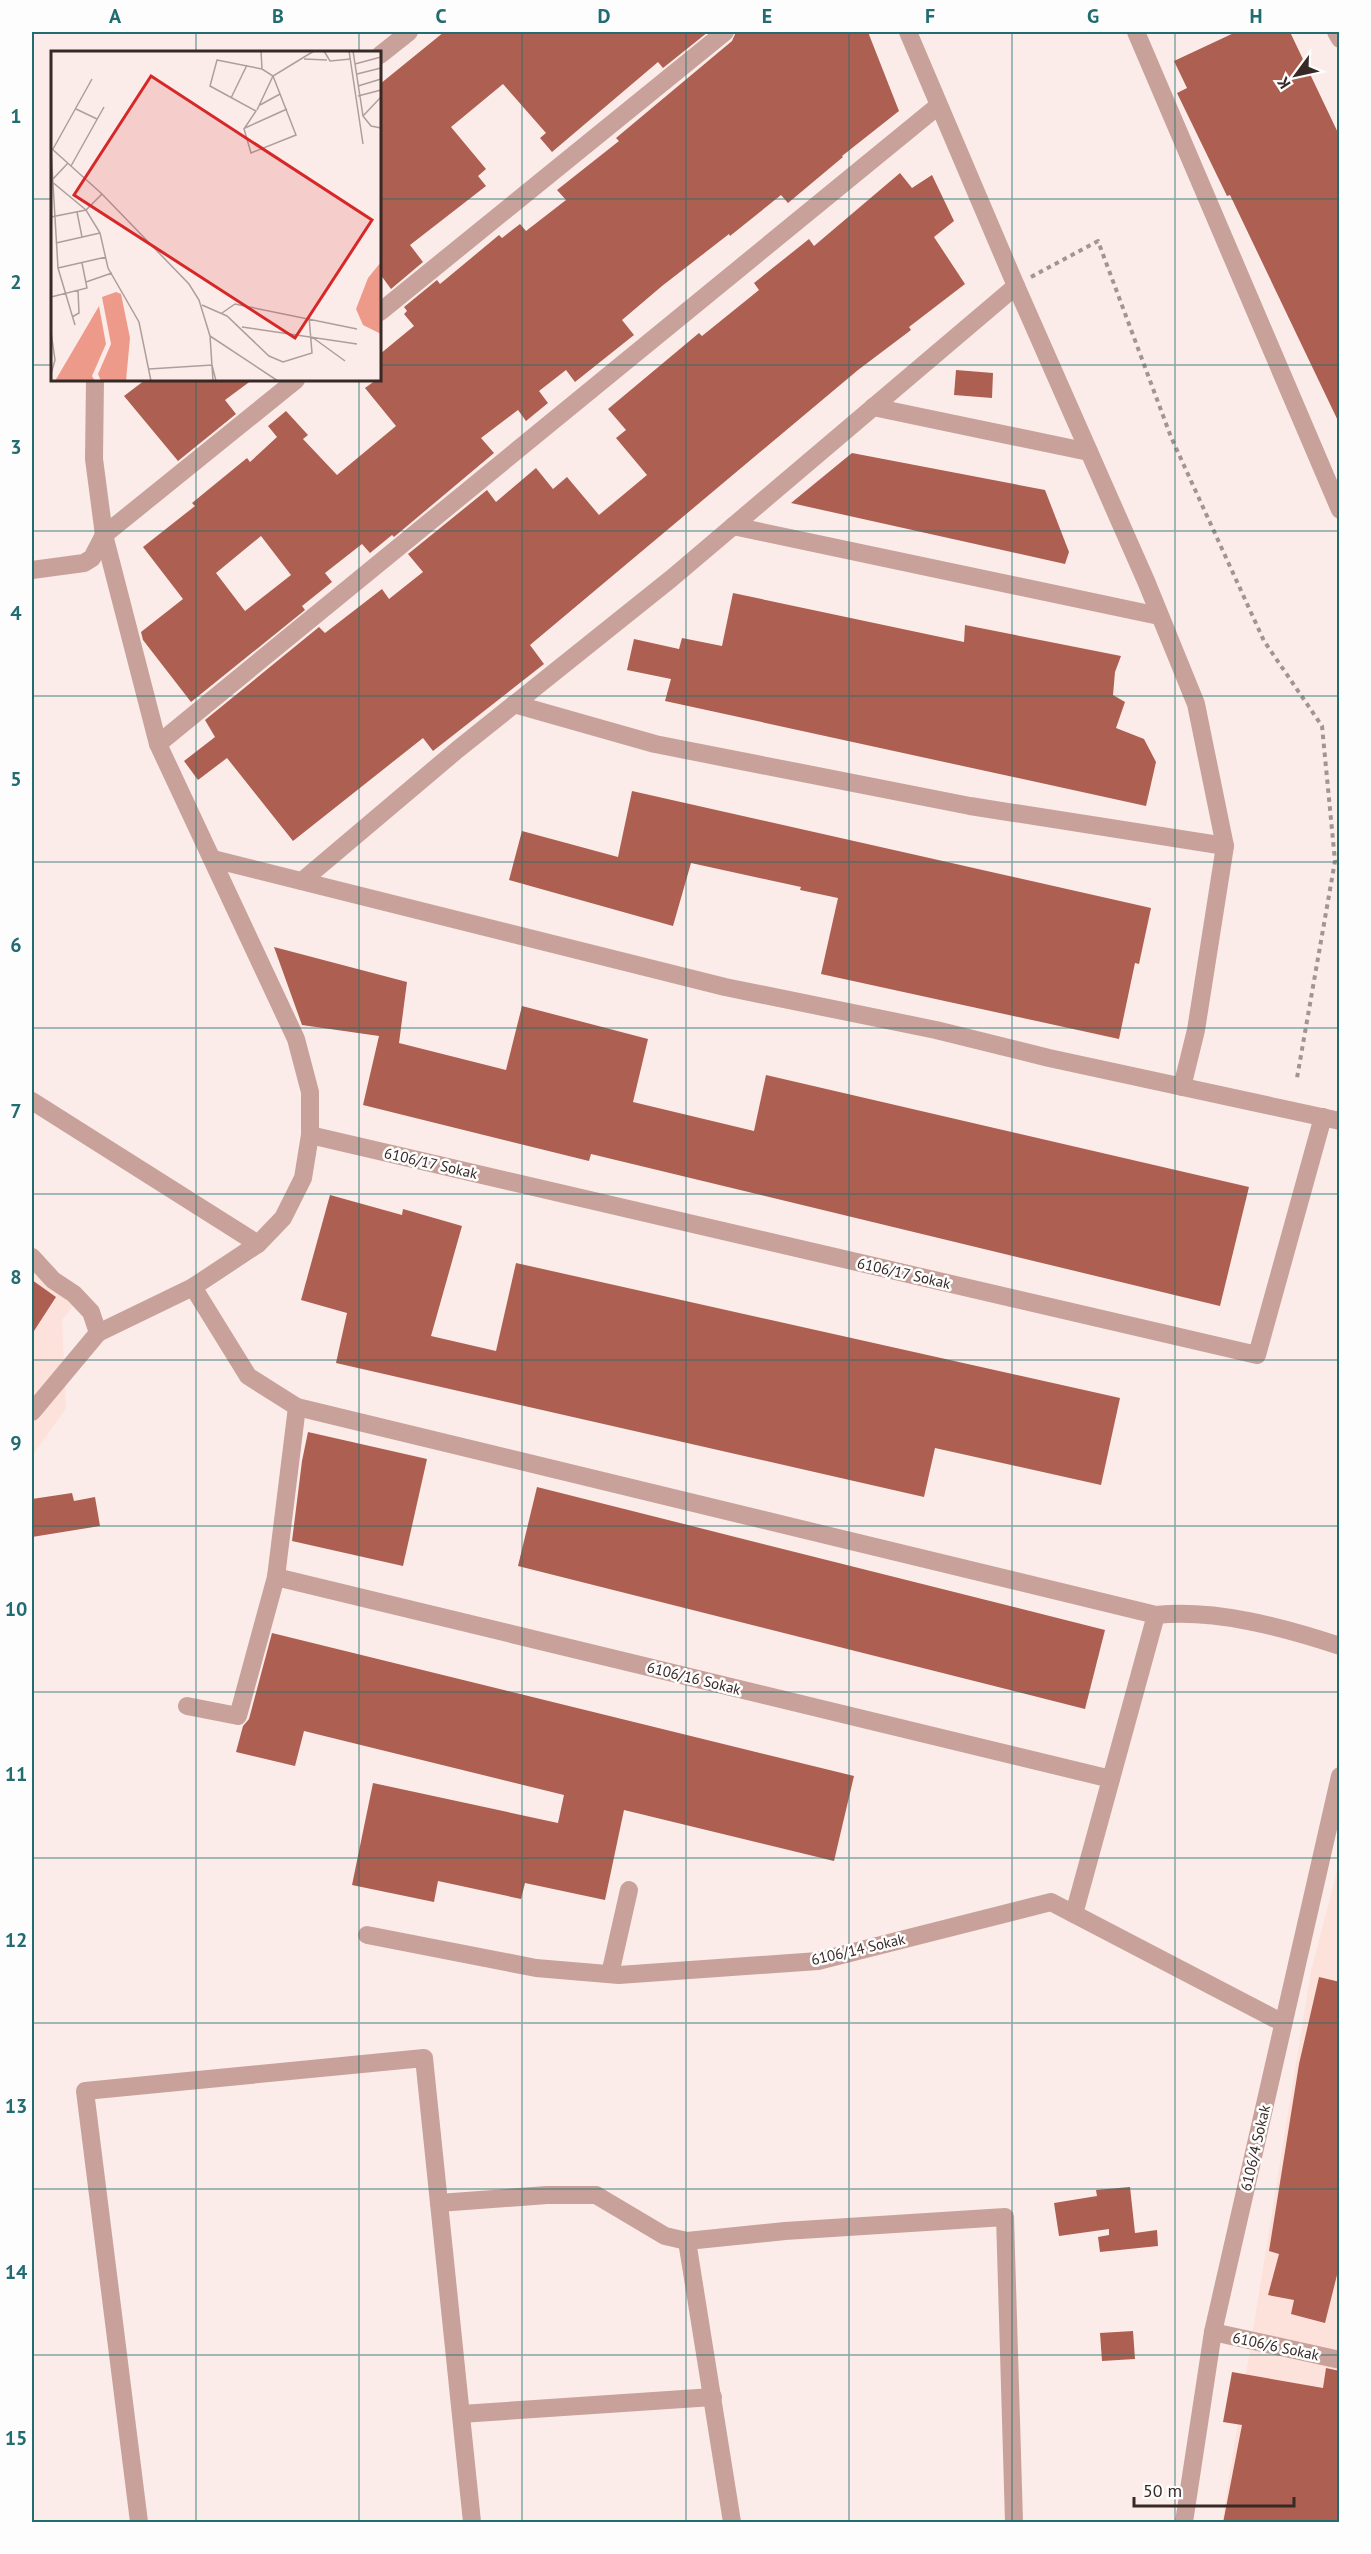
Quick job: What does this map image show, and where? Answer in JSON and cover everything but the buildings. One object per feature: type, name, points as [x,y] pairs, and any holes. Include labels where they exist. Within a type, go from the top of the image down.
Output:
[{"type":"street","points":[[381,54],[409,32]]},
{"type":"street","points":[[381,311],[724,32]]},
{"type":"street","points":[[908,32],[1196,704],[1225,846],[1196,1030],[1182,1087]]},
{"type":"street","points":[[1136,32],[1340,510]]},
{"type":"street","points":[[1336,32],[1340,39]]},
{"type":"street","points":[[158,744],[938,106]]},
{"type":"street","points":[[302,881],[514,704],[733,526],[1016,286]]},
{"type":"street","points":[[32,1412],[98,1333],[193,1287],[258,1244],[282,1218],[303,1178],[310,1135],[310,1092],[296,1039],[158,744],[104,536],[94,459],[95,381]]},
{"type":"street","points":[[32,570],[65,567],[84,563],[92,558],[104,536],[295,381]]},
{"type":"street","points":[[873,407],[1089,452]]},
{"type":"street","points":[[733,526],[1160,616]]},
{"type":"street","points":[[514,704],[655,744],[970,806],[1225,846]]},
{"type":"street","points":[[213,859],[725,987],[936,1030],[1331,1119]]},
{"type":"street","points":[[32,1101],[258,1244]]},
{"type":"street","name":"6106/17 Sokak","points":[[310,1135],[1257,1355],[1331,1119]]},
{"type":"street","points":[[32,1257],[53,1280],[74,1294],[91,1312],[98,1333]]},
{"type":"street","points":[[193,1287],[248,1376],[297,1407],[1156,1615],[1183,1612],[1223,1618],[1298,1633],[1340,1646]]},
{"type":"street","points":[[187,1706],[238,1716],[276,1577],[297,1407]]},
{"type":"street","name":"6106/16 Sokak","points":[[276,1577],[1111,1779]]},
{"type":"street","points":[[1074,1914],[1156,1615]]},
{"type":"street","name":"6106/4 Sokak","points":[[1184,2523],[1213,2332],[1340,1776]]},
{"type":"street","points":[[610,1974],[629,1890]]},
{"type":"street","name":"6106/14 Sokak","points":[[367,1935],[536,1968],[610,1974],[818,1961],[1051,1902],[1283,2023]]},
{"type":"street","points":[[139,2523],[85,2091],[424,2058],[472,2523]]},
{"type":"street","points":[[439,2203],[547,2195],[596,2195],[665,2236],[687,2241],[785,2231],[1005,2217],[1014,2523]]},
{"type":"street","points":[[687,2241],[732,2523]]},
{"type":"street","name":"6106/6 Sokak","points":[[1213,2332],[1340,2360]]},
{"type":"street","points":[[461,2414],[712,2397]]},
{"type":"path","points":[[1016,286],[1098,241],[1171,437],[1264,641],[1322,726],[1335,861],[1297,1078]]},
{"type":"shaded area","points":[[32,1252],[83,1293],[62,1320],[66,1408],[32,1456]]},
{"type":"shaded area","points":[[1339,1863],[1339,2522],[1222,2522],[1311,1971]]}]
